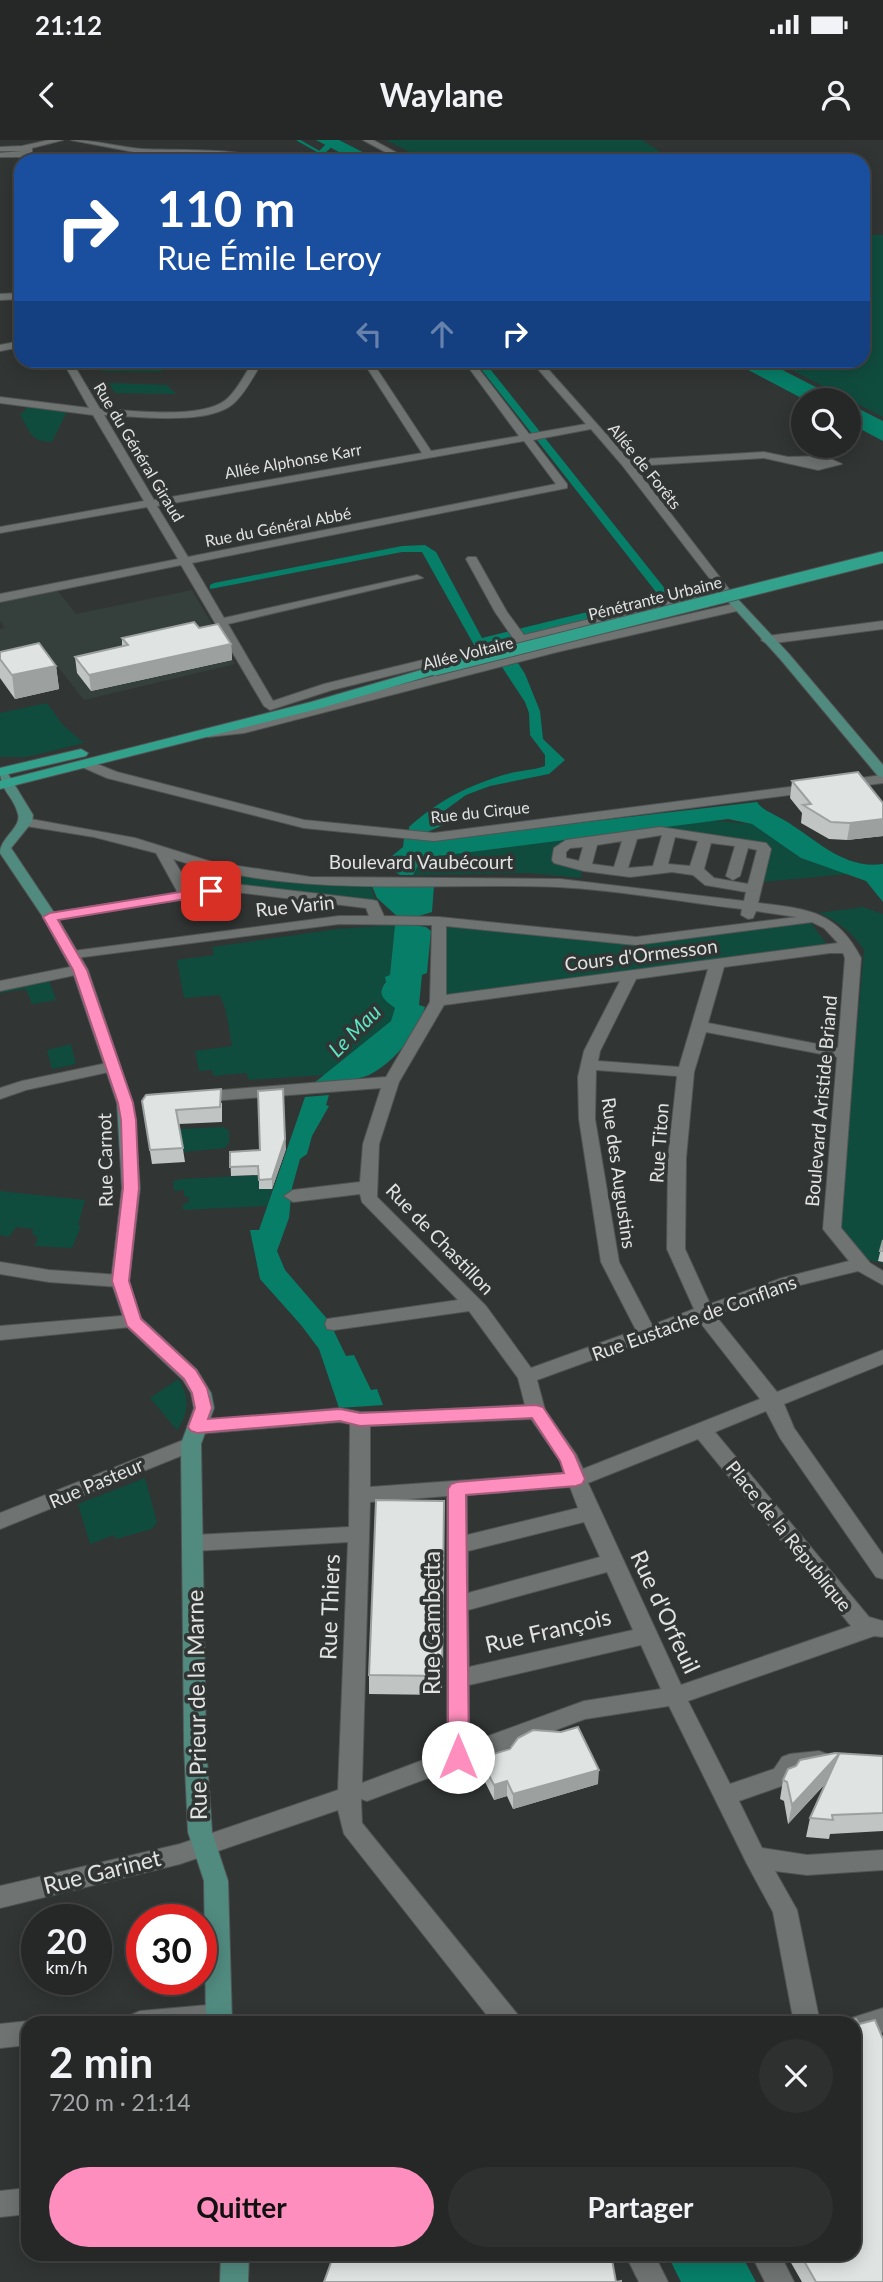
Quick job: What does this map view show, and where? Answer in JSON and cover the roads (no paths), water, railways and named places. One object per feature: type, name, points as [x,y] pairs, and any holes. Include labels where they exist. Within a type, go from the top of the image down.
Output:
[{"type":"main road","name":"Pénétrante Urbaine","points":[[435,670],[883,557]]},
{"type":"main road","points":[[725,592],[785,657],[883,773]]},
{"type":"main road","name":"Allée Voltaire","points":[[2,778],[270,706],[435,670]]},
{"type":"main road","name":"Allée Voltaire","points":[[2,778],[87,764],[435,670]]},
{"type":"main road","points":[[1,843],[22,825],[23,807],[2,778]]},
{"type":"main road","name":"Rue Carnot","points":[[1,843],[50,917],[76,963],[125,1103],[131,1188],[120,1281],[133,1321],[190,1375],[201,1393],[204,1408],[194,1436]]},
{"type":"main road","name":"Rue Prieur de la Marne","points":[[194,1436],[195,1745],[200,1832],[216,1881],[219,2016]]},
{"type":"main road","points":[[233,2282],[234,2261]]},
{"type":"street","points":[[0,149],[24,148],[59,140]]},
{"type":"street","points":[[75,140],[141,154]]},
{"type":"street","points":[[367,140],[394,154]]},
{"type":"street","points":[[24,148],[29,150],[25,154]]},
{"type":"street","points":[[255,154],[265,150]]},
{"type":"street","name":"Rue du Général Giraud","points":[[71,368],[270,706]]},
{"type":"street","points":[[0,400],[96,412],[191,414],[217,410],[232,400],[254,368]]},
{"type":"street","points":[[371,368],[427,453]]},
{"type":"street","points":[[473,368],[526,436]]},
{"type":"street","name":"Allée de Forêts","points":[[541,368],[626,463],[725,592]]},
{"type":"street","name":"Allée Alphonse Karr","points":[[0,530],[593,426]]},
{"type":"street","name":"Rue du Général Abbé","points":[[0,598],[563,486],[526,436]]},
{"type":"street","points":[[626,463],[764,455],[790,460]]},
{"type":"street","points":[[472,559],[516,634]]},
{"type":"street","points":[[221,622],[417,578]]},
{"type":"street","name":"Allée Voltaire","points":[[270,706],[315,690],[516,634],[725,592]]},
{"type":"street","name":"Allée Voltaire","points":[[208,733],[244,729],[555,649],[737,607]]},
{"type":"street","points":[[767,640],[883,625]]},
{"type":"street","name":"Rue du Cirque","points":[[87,764],[112,775],[304,824],[425,836],[883,779]]},
{"type":"street","name":"Boulevard Vaubécourt","points":[[22,825],[94,832],[210,866],[312,881],[560,883],[752,906],[821,918]]},
{"type":"street","points":[[659,869],[670,832]]},
{"type":"street","points":[[737,929],[752,906],[764,849],[761,846],[670,832],[566,844],[559,851],[559,860],[584,867],[620,871],[697,871],[756,881]]},
{"type":"street","points":[[620,871],[632,835]]},
{"type":"street","points":[[697,871],[706,837]]},
{"type":"street","points":[[584,867],[592,842]]},
{"type":"street","points":[[735,876],[743,843]]},
{"type":"street","points":[[162,852],[187,895]]},
{"type":"street","points":[[697,871],[710,882],[756,881]]},
{"type":"street","points":[[50,917],[235,888],[372,904],[378,921]]},
{"type":"street","points":[[752,906],[759,926]]},
{"type":"street","points":[[439,921],[636,941],[821,918],[849,948]]},
{"type":"street","name":"Rue Varin","points":[[0,986],[76,963],[339,920],[439,921]]},
{"type":"street","name":"Rue de Chastillon","points":[[439,921],[438,1001],[391,1082],[371,1144],[368,1198],[473,1304],[527,1377]]},
{"type":"street","name":"Cours d'Ormesson","points":[[438,1001],[830,948],[849,948]]},
{"type":"street","name":"Boulevard Aristide Briand","points":[[849,948],[853,958],[832,1229],[862,1264],[883,1279]]},
{"type":"street","name":"Rue Titon","points":[[717,965],[686,1072],[677,1158],[676,1249],[706,1317],[774,1401]]},
{"type":"street","name":"Rue des Augustins","points":[[630,976],[592,1051],[586,1077],[587,1119],[610,1262],[647,1334]]},
{"type":"street","points":[[699,1026],[846,1054]]},
{"type":"street","points":[[589,1065],[686,1072]]},
{"type":"street","points":[[0,1094],[22,1086],[112,1067]]},
{"type":"street","points":[[186,1098],[391,1082]]},
{"type":"street","points":[[125,1103],[145,1101]]},
{"type":"street","points":[[293,1196],[368,1187]]},
{"type":"street","name":"Rue Eustache de Conflans","points":[[527,1377],[647,1334],[706,1317],[788,1282],[862,1264]]},
{"type":"street","points":[[0,1268],[49,1276],[120,1281]]},
{"type":"street","points":[[334,1324],[473,1304]]},
{"type":"street","points":[[0,1333],[133,1321]]},
{"type":"street","points":[[360,1497],[576,1479],[883,1357]]},
{"type":"street","name":"Rue d'Orfeuil","points":[[527,1377],[536,1412],[569,1459],[590,1513],[675,1696],[724,1796],[785,1910],[806,2016]]},
{"type":"street","points":[[774,1401],[777,1415],[787,1433],[883,1571]]},
{"type":"street","name":"Rue Pasteur","points":[[0,1521],[194,1436],[350,1417],[383,1419],[536,1412]]},
{"type":"street","name":"Rue Thiers","points":[[350,1417],[360,1497],[358,1793],[349,1816],[352,1827],[451,1955],[503,2016]]},
{"type":"street","name":"Place de la République","points":[[702,1430],[850,1611],[862,1624],[877,1629]]},
{"type":"street","name":"Rue Gambetta","points":[[457,1489],[458,1757]]},
{"type":"street","points":[[458,1545],[590,1513]]},
{"type":"street","points":[[194,1543],[359,1534]]},
{"type":"street","points":[[458,1604],[613,1562]]},
{"type":"street","name":"Rue Garinet","points":[[0,1897],[180,1854],[358,1793],[584,1710],[675,1696],[877,1629]]},
{"type":"street","name":"Rue François","points":[[459,1678],[648,1635]]},
{"type":"street","points":[[724,1796],[782,1776],[790,1764],[844,1760]]},
{"type":"street","points":[[758,1862],[807,1865],[883,1860]]},
{"type":"street","points":[[861,2026],[883,2020]]},
{"type":"street","points":[[0,2036],[21,2034]]},
{"type":"street","points":[[0,2204],[21,2202]]},
{"type":"street","points":[[643,2261],[654,2282]]},
{"type":"street","points":[[769,2261],[780,2282]]},
{"type":"waterway","points":[[298,140],[321,153]]},
{"type":"waterway","points":[[322,154],[331,144]]},
{"type":"waterway","points":[[484,368],[662,592],[657,599],[489,640]]},
{"type":"waterway","name":"Le Mau","points":[[214,587],[402,549],[425,548],[430,552],[478,642],[489,640]]},
{"type":"waterway","name":"Le Mau","points":[[489,640],[493,643]]}]
